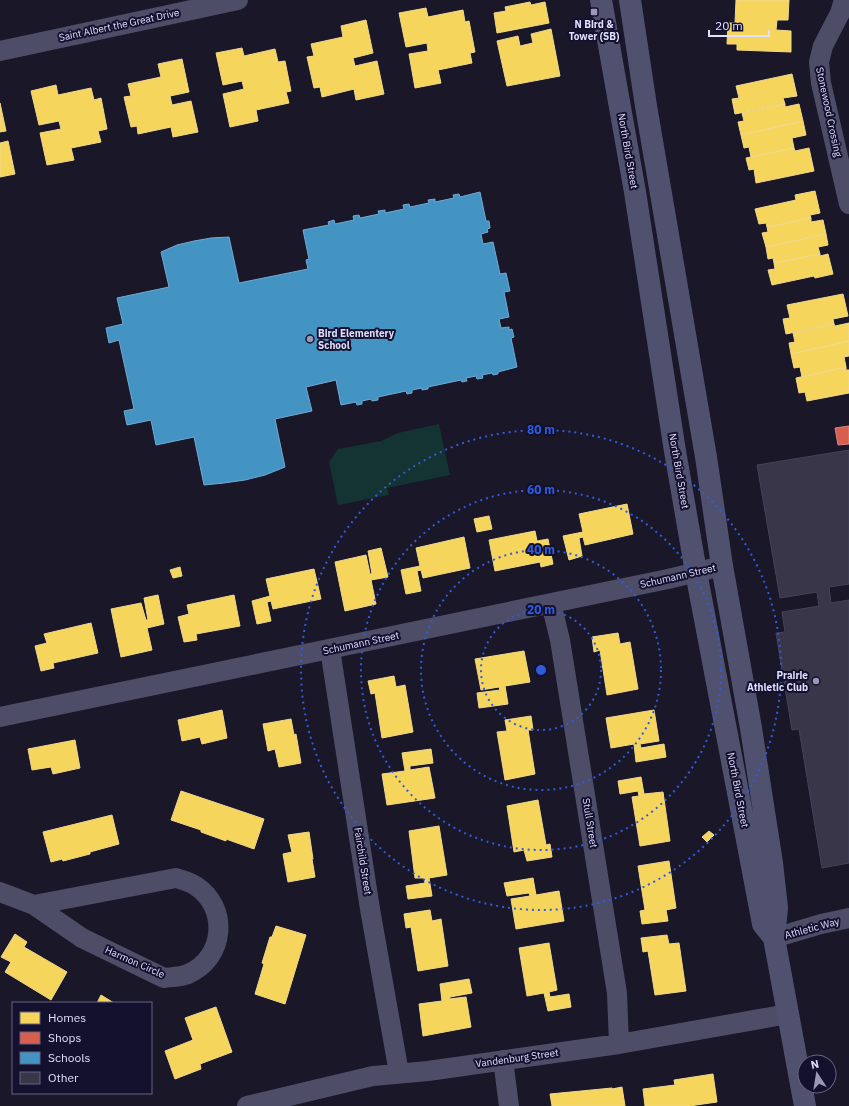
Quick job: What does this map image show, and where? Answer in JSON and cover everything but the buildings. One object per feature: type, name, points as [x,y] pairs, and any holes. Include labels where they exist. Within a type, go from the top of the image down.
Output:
[{"type":"street","name":"Saint Albert the Great Drive","points":[[0,51],[238,0]]},
{"type":"street","name":"North Bird Street","points":[[601,0],[635,192],[675,451],[696,572],[763,924],[774,938]]},
{"type":"street","name":"North Bird Street","points":[[630,0],[646,106],[706,457],[722,566],[751,728],[772,863],[777,908],[774,938],[805,1106]]},
{"type":"street","name":"Stonewood Crossing","points":[[844,9],[823,46],[819,62],[821,83],[849,204]]},
{"type":"street","name":"Schumann Street","points":[[0,717],[551,603],[722,566]]},
{"type":"street","name":"Stull Street","points":[[551,603],[560,640],[617,993],[619,1044]]},
{"type":"street","name":"Fairchild Street","points":[[330,649],[369,901],[399,1073]]},
{"type":"street","name":"Harmon Circle","points":[[0,892],[34,905],[82,938],[164,978],[188,974],[198,969],[207,961],[214,951],[220,928],[216,908],[210,899],[195,885],[176,878],[34,905]]},
{"type":"street","name":"Athletic Way","points":[[774,938],[821,924],[849,918]]},
{"type":"street","name":"Vandenburg Street","points":[[247,1106],[373,1076],[428,1071],[619,1044],[788,1014]]},
{"type":"street","points":[[503,1060],[509,1106]]},
{"type":"green space","points":[[439,424],[450,475],[387,488],[389,495],[338,505],[329,462],[338,449],[381,441],[398,433]]},
{"type":"place","name":"N Bird & Tower (SB)","points":[[594,12]]},
{"type":"place","name":"Bird Elementery School","points":[[310,339]]},
{"type":"place","name":"Prairie Athletic Club","points":[[816,681]]}]
